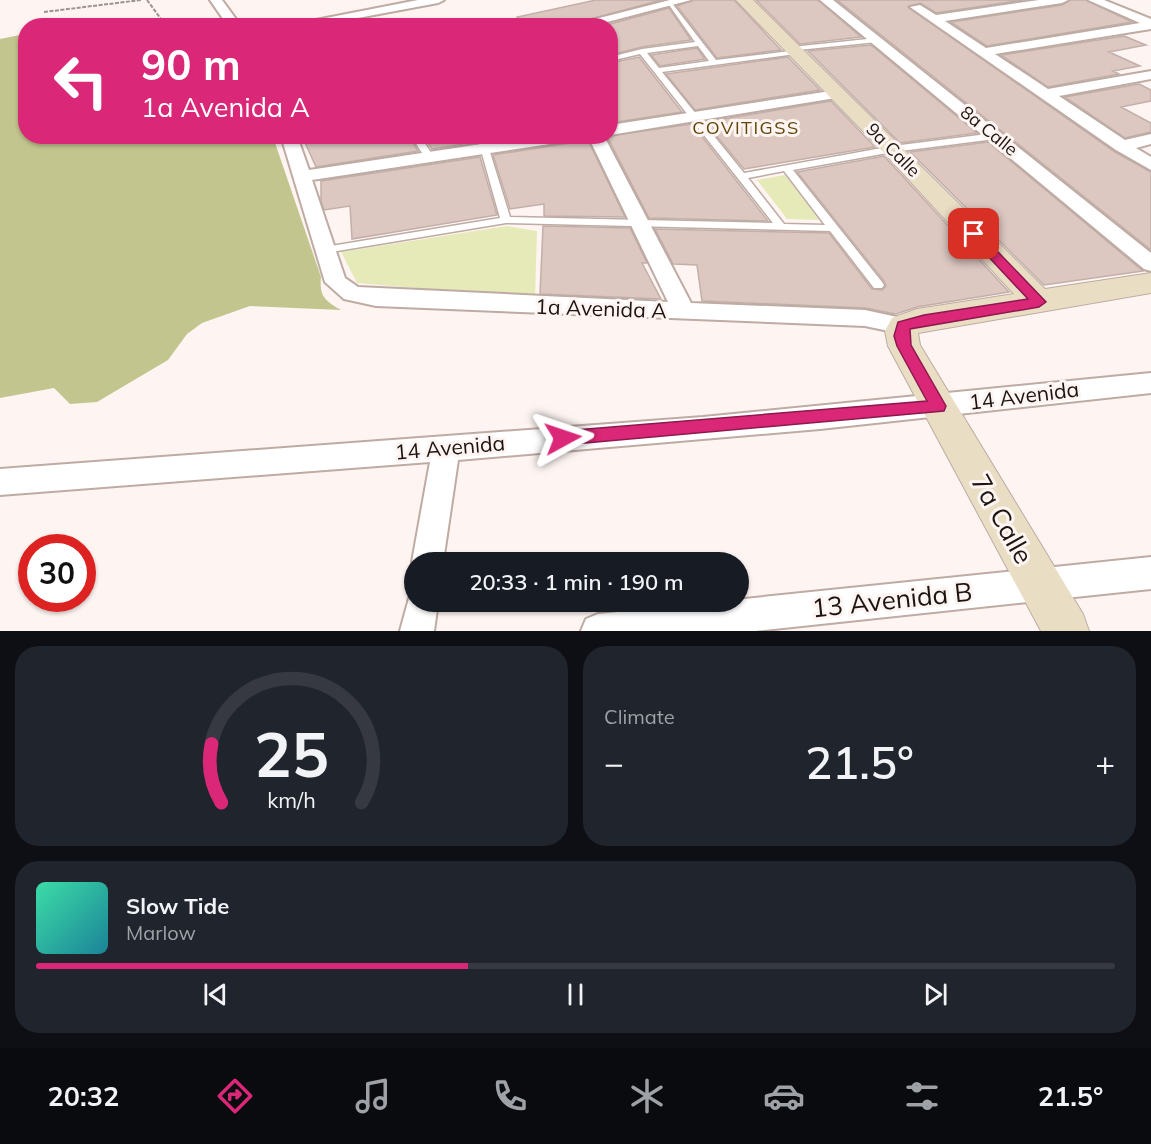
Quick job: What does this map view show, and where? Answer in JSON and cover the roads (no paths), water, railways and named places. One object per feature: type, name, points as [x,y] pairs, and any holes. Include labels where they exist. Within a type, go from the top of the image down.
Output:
[{"type":"main road","name":"9a Calle","points":[[744,0],[893,149],[1039,302]]},
{"type":"main road","name":"1a Avenida A","points":[[903,326],[924,320],[1151,283]]},
{"type":"main road","points":[[903,326],[901,336],[904,346],[938,406]]},
{"type":"main road","name":"7a Calle","points":[[938,406],[1066,631]]},
{"type":"street","points":[[216,0],[229,18]]},
{"type":"street","points":[[336,18],[438,0]]},
{"type":"street","points":[[607,18],[685,0]]},
{"type":"street","name":"8a Calle","points":[[826,0],[1151,264]]},
{"type":"street","points":[[935,19],[1062,0]]},
{"type":"street","points":[[1094,0],[1151,24]]},
{"type":"street","points":[[916,6],[1151,165]]},
{"type":"street","points":[[1124,12],[1151,8]]},
{"type":"street","points":[[984,52],[1151,24]]},
{"type":"street","points":[[1046,94],[1151,75]]},
{"type":"street","points":[[618,129],[837,94]]},
{"type":"street","points":[[1122,146],[1151,139]]},
{"type":"street","name":"1a Avenida A","points":[[292,144],[325,250],[340,287],[360,296],[865,318],[903,326]]},
{"type":"street","points":[[303,176],[429,157],[480,144]]},
{"type":"street","points":[[600,144],[684,311]]},
{"type":"street","name":"14 Avenida","points":[[0,482],[446,449],[938,406],[1151,383]]},
{"type":"street","points":[[430,552],[446,449]]},
{"type":"street","name":"13 Avenida B","points":[[597,631],[1151,573]]},
{"type":"street","points":[[417,631],[420,612]]},
{"type":"lane","points":[[669,3],[714,63]]},
{"type":"lane","points":[[658,70],[877,40]]},
{"type":"lane","points":[[618,57],[642,51],[699,44]]},
{"type":"lane","points":[[642,51],[696,116],[780,225]]},
{"type":"lane","points":[[742,176],[893,149],[995,136]]},
{"type":"lane","points":[[420,144],[429,157]]},
{"type":"lane","points":[[484,144],[506,220]]},
{"type":"lane","points":[[786,167],[878,285]]},
{"type":"lane","points":[[325,250],[506,220],[834,228]]},
{"type":"district","name":"COVITIGSS","points":[[746,128]]}]
